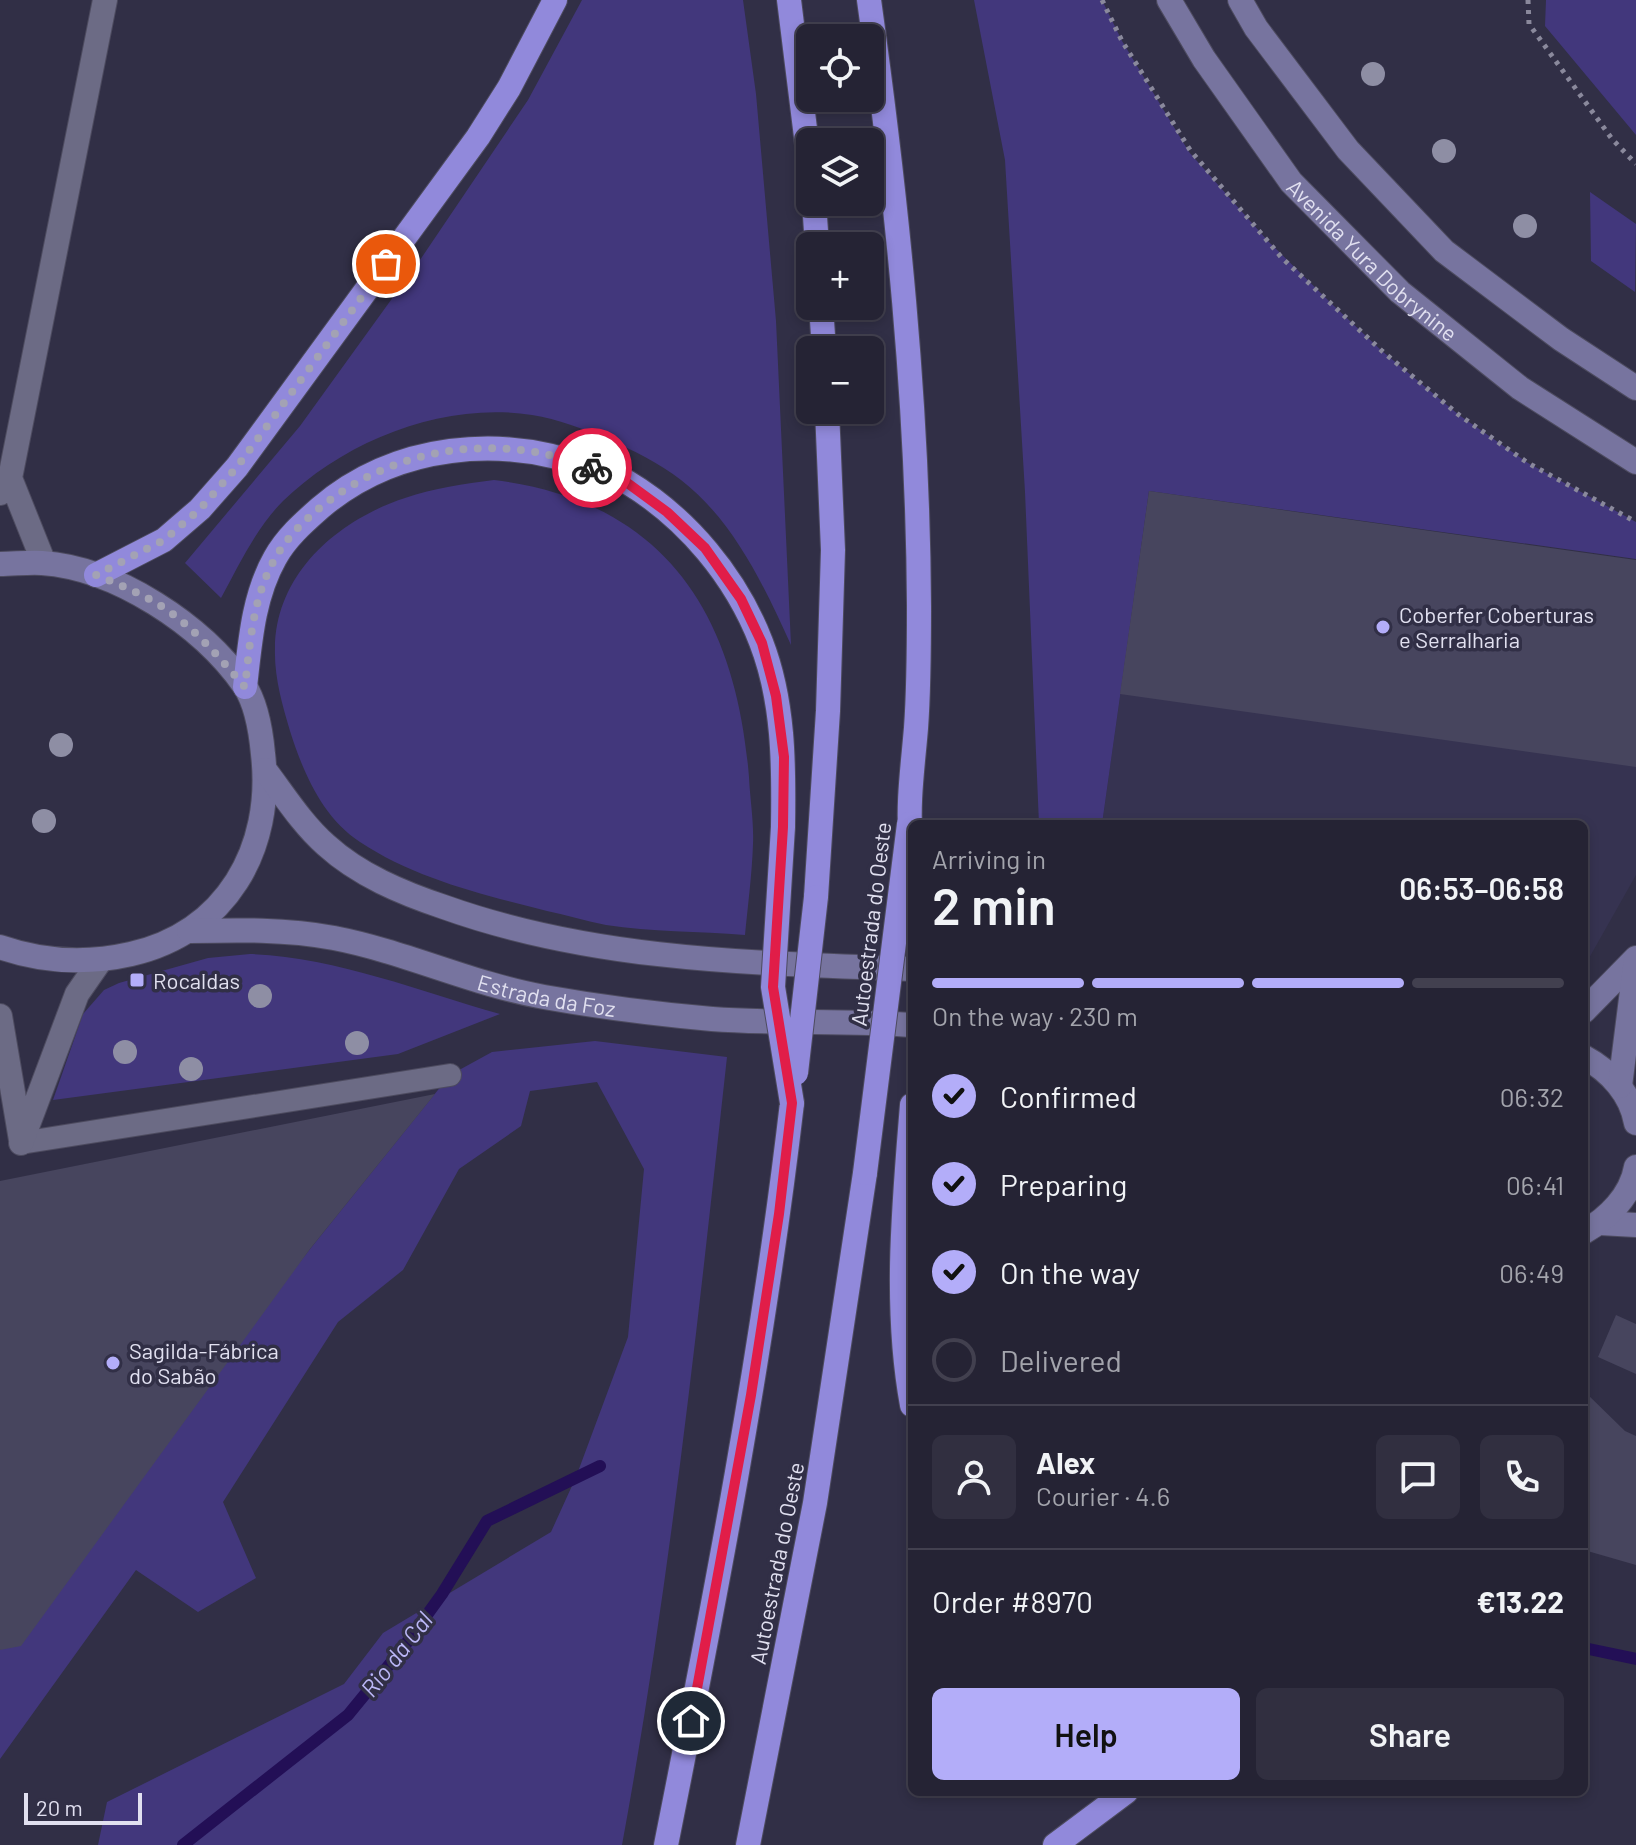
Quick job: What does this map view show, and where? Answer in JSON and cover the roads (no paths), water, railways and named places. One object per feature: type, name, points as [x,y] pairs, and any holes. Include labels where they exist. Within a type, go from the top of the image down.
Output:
[{"type":"highway","points":[[96,575],[164,540],[200,509],[237,467],[478,137],[509,88],[555,0]]},
{"type":"highway","points":[[789,0],[805,128]]},
{"type":"highway","name":"Autoestrada do Oeste","points":[[869,0],[884,102],[906,344],[917,514],[917,707],[911,820]]},
{"type":"highway","points":[[666,1845],[751,1395],[779,1214],[816,897],[828,711],[833,550],[828,424]]},
{"type":"highway","points":[[245,687],[251,632],[262,585],[276,556],[301,525],[343,489],[383,468],[420,457],[470,448],[524,449],[573,461],[626,482],[667,512],[705,548],[741,599],[762,643],[776,696],[784,757],[773,987],[792,1103]]},
{"type":"highway","name":"Autoestrada do Oeste","points":[[748,1845],[815,1503],[865,1173],[908,851]]},
{"type":"highway","points":[[908,1152],[902,1321],[908,1383]]},
{"type":"highway","points":[[1055,1845],[1121,1796]]},
{"type":"main road","name":"Avenida Yura Dobrynine","points":[[1169,0],[1204,59],[1291,182],[1400,292],[1520,388],[1636,462]]},
{"type":"main road","points":[[1240,0],[1256,28],[1348,150],[1444,251],[1561,339],[1636,388]]},
{"type":"main road","points":[[0,564],[44,563],[96,575],[140,594],[179,618],[245,687],[260,727],[265,770],[264,819],[251,859],[227,897],[189,931],[158,948],[100,961],[23,955],[0,947]]},
{"type":"main road","points":[[265,770],[325,845],[364,872],[412,896],[470,916],[615,950],[724,962],[908,969]]},
{"type":"main road","name":"Estrada da Foz","points":[[189,931],[272,930],[334,938],[389,952],[476,981],[592,1005],[714,1019],[908,1025]]},
{"type":"main road","points":[[1588,1007],[1636,958]]},
{"type":"main road","points":[[1620,1086],[1636,958]]},
{"type":"main road","points":[[1588,1059],[1600,1066],[1620,1086],[1635,1116]]},
{"type":"main road","points":[[1592,1227],[1621,1201],[1636,1167]]},
{"type":"main road","points":[[1592,1227],[1636,1225]]},
{"type":"street","points":[[44,563],[5,485],[105,0]]},
{"type":"street","points":[[11,1146],[77,994],[100,961]]},
{"type":"street","points":[[0,1016],[11,1146]]},
{"type":"lane","points":[[11,1146],[450,1075]]},
{"type":"waterway","name":"Rio da Cal","points":[[183,1845],[348,1715],[442,1594],[487,1521],[600,1466]]},
{"type":"waterway","name":"Rio da Cal","points":[[1588,1649],[1636,1659]]},
{"type":"place","name":"Coberfer Coberturas e Serralharia","points":[[1383,627]]},
{"type":"place","name":"Rocaldas","points":[[137,980]]},
{"type":"place","name":"Sagilda-Fábrica do Sabão","points":[[113,1363]]}]
